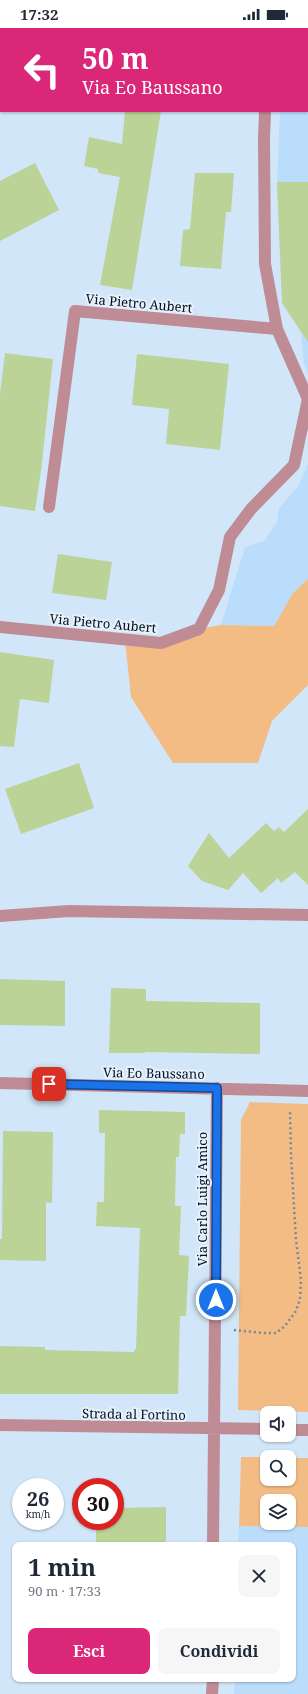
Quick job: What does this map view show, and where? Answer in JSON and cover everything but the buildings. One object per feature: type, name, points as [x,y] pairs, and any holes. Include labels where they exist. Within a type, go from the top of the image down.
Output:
[{"type":"street","name":"Via Pietro Aubert","points":[[0,627],[161,643],[199,629],[219,590],[230,537],[251,509],[294,465],[308,399],[276,329],[265,264],[265,112]]},
{"type":"street","name":"Via Pietro Aubert","points":[[49,506],[75,312],[276,329]]},
{"type":"street","points":[[0,916],[69,911],[308,915]]},
{"type":"street","name":"Via Eo Baussano","points":[[0,1083],[308,1091]]},
{"type":"street","name":"Via Carlo Luigi Amico","points":[[214,1542],[217,1088]]},
{"type":"street","name":"Strada al Fortino","points":[[0,1425],[260,1429]]},
{"type":"street","points":[[296,1430],[308,1430]]},
{"type":"street","points":[[212,1694],[213,1682]]},
{"type":"path","points":[[216,1330],[276,1333],[285,1326],[296,1311],[300,1299],[301,1280],[296,1240],[291,1155],[291,1090]]},
{"type":"shaded area","points":[[280,112],[308,112],[308,375],[304,364],[301,332],[282,303],[277,182]]},
{"type":"shaded area","points":[[308,464],[308,579],[293,593],[274,626],[221,625],[245,547],[264,541],[277,522],[279,508],[298,486]]},
{"type":"shaded area","points":[[308,579],[308,685],[272,721],[258,763],[173,763],[131,697],[125,640],[161,643],[199,629],[221,625],[274,626],[293,593]]},
{"type":"shaded area","points":[[250,1102],[308,1104],[308,1412],[296,1412],[296,1406],[260,1406],[260,1411],[238,1410],[241,1120]]},
{"type":"shaded area","points":[[241,1457],[260,1457],[260,1486],[296,1486],[296,1458],[308,1458],[308,1527],[296,1527],[296,1494],[260,1494],[260,1526],[239,1526]]},
{"type":"shaded area","points":[[239,1526],[260,1526],[260,1530],[296,1530],[296,1527],[308,1527],[308,1694],[234,1694],[235,1682],[296,1682],[296,1542],[238,1542]]},
{"type":"route","points":[[49,1084],[217,1088],[216,1300]]}]
